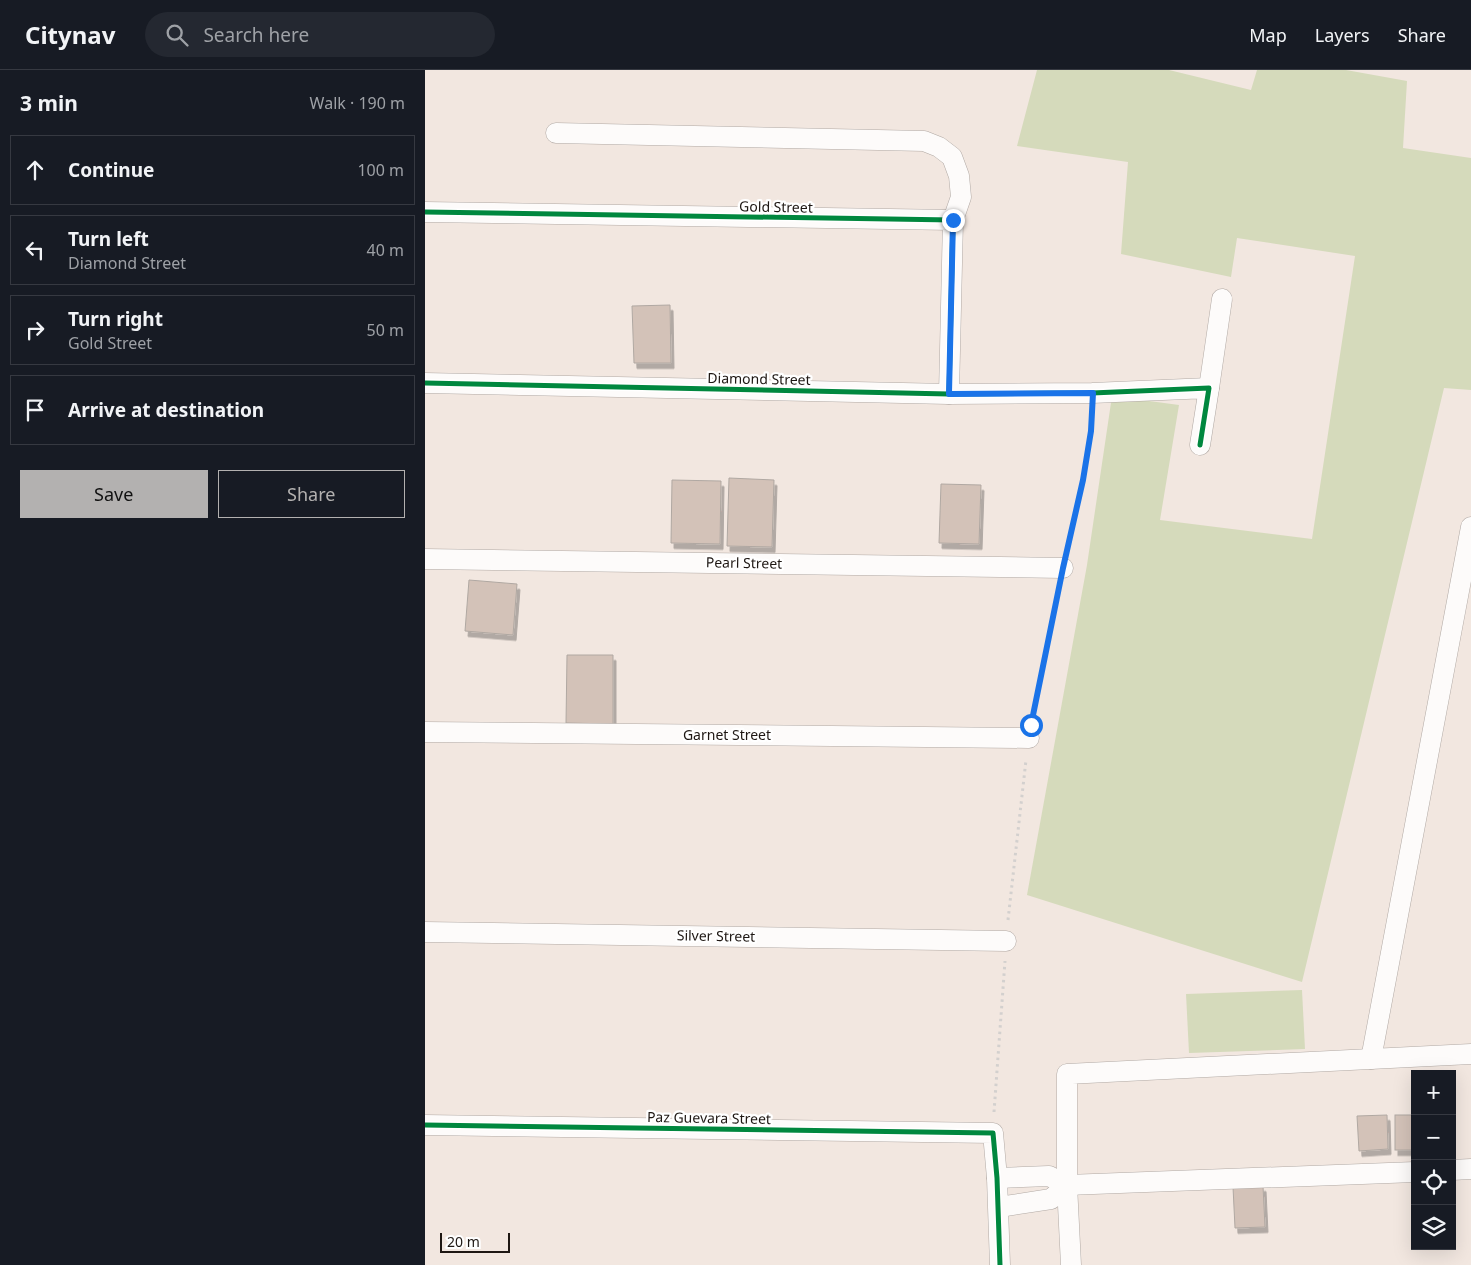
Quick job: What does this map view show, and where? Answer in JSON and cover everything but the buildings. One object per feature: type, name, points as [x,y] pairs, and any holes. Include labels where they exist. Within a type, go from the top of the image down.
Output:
[{"type":"street","points":[[556,133],[924,141],[939,147],[952,157],[959,176],[961,198],[953,220],[949,394]]},
{"type":"street","name":"Gold Street","points":[[425,212],[953,220]]},
{"type":"street","points":[[1200,445],[1222,299]]},
{"type":"street","name":"Diamond Street","points":[[425,383],[949,394],[1093,393],[1209,388]]},
{"type":"street","points":[[1371,1059],[1471,527]]},
{"type":"street","name":"Pearl Street","points":[[425,558],[1063,568]]},
{"type":"street","name":"Garnet Street","points":[[425,732],[1029,738]]},
{"type":"street","name":"Silver Street","points":[[425,932],[1006,941]]},
{"type":"street","points":[[1071,1265],[1067,1185],[1067,1074],[1471,1054]]},
{"type":"street","name":"Paz Guevara Street","points":[[425,1125],[993,1133]]},
{"type":"street","points":[[993,1133],[999,1207],[1000,1265]]},
{"type":"street","points":[[1456,1170],[1471,1169]]},
{"type":"street","points":[[997,1178],[1049,1176],[1067,1185],[1411,1172]]},
{"type":"street","points":[[999,1207],[1051,1199],[1067,1185]]},
{"type":"path","points":[[993,1133],[1006,941],[1029,738],[1063,568],[1083,480],[1091,431],[1093,393]]},
{"type":"green space","points":[[1037,70],[1169,70],[1251,90],[1257,70],[1346,70],[1407,81],[1403,148],[1471,158],[1471,390],[1444,388],[1302,982],[1027,895],[1087,565],[1112,396],[1179,405],[1160,520],[1312,539],[1355,256],[1237,238],[1231,277],[1121,254],[1128,162],[1017,146]]},
{"type":"green space","points":[[1302,990],[1305,1049],[1189,1053],[1186,994]]},
{"type":"cycle path","points":[[425,212],[953,220],[949,394]]},
{"type":"cycle path","points":[[425,383],[949,394],[1092,393],[1209,388],[1200,445]]},
{"type":"cycle path","points":[[425,1125],[993,1133],[997,1178],[1000,1265]]},
{"type":"route","points":[[953,220],[949,394],[1093,393],[1091,431],[1083,480],[1031,725]]}]
